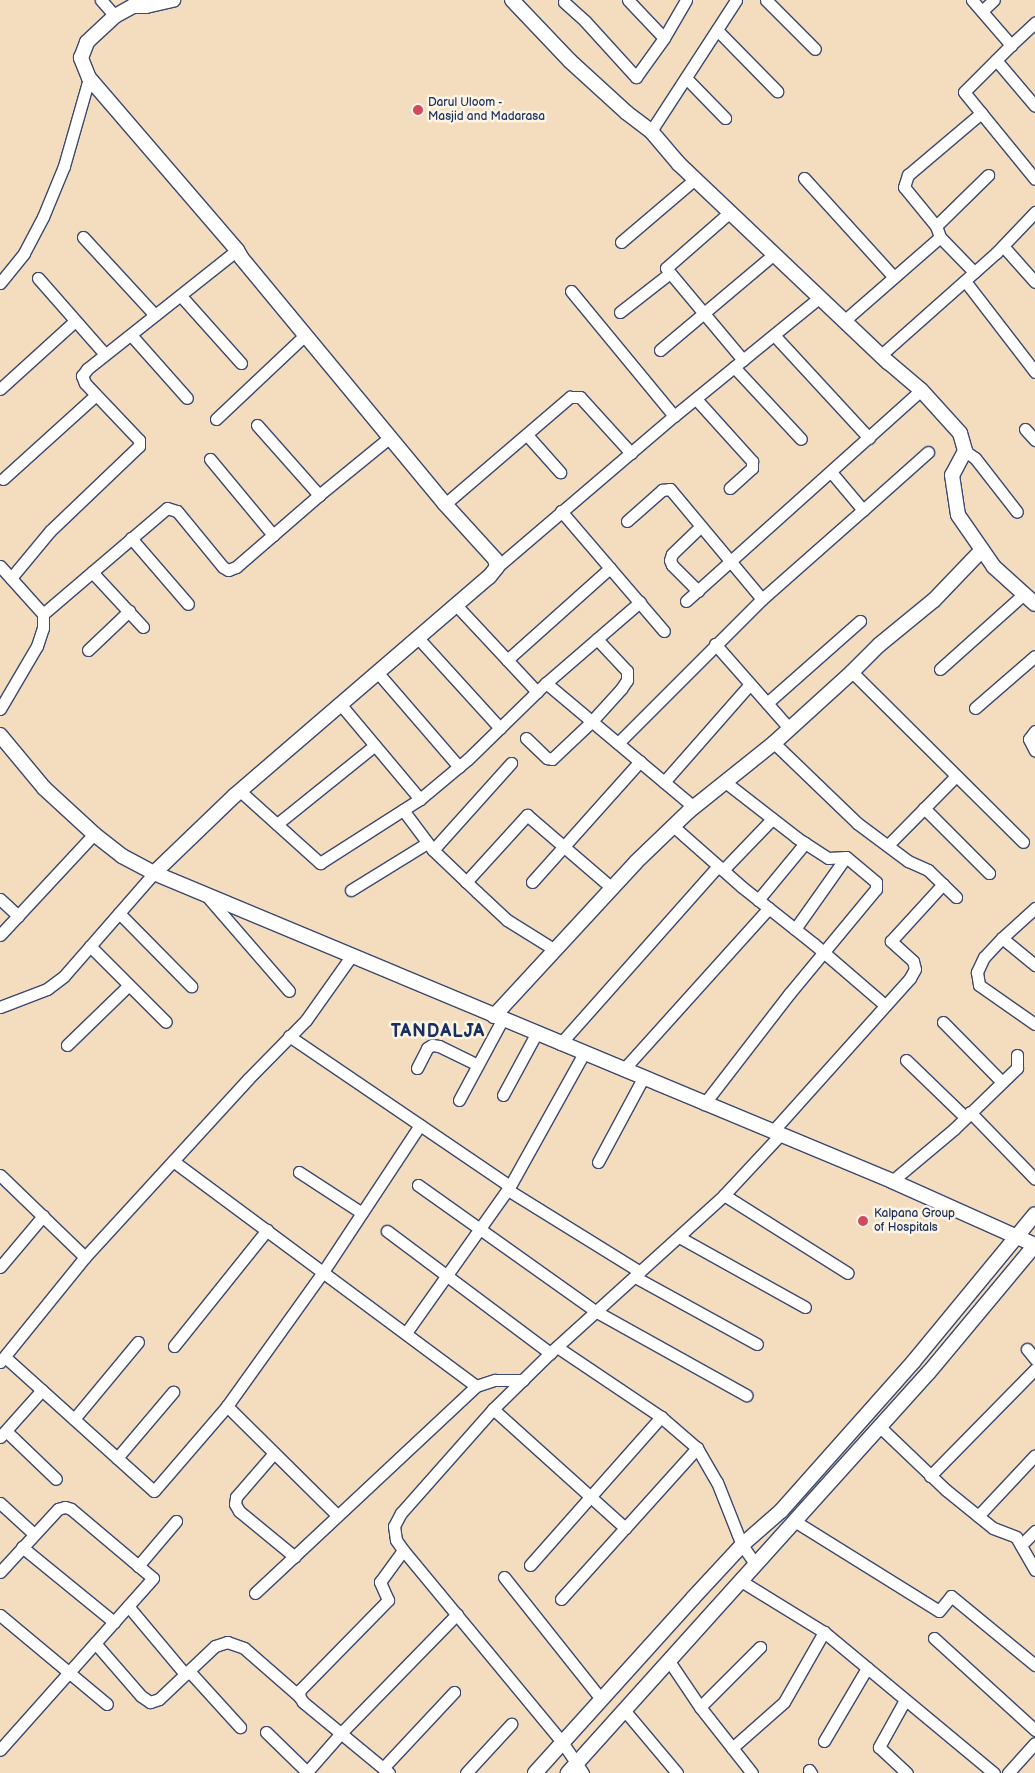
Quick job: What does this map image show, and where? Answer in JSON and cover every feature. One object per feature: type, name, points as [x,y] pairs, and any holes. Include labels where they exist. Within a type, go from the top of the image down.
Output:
[{"type":"street","points":[[101,0],[115,16]]},
{"type":"street","points":[[173,0],[140,3],[115,16],[87,42],[81,58],[89,78],[237,250],[445,504],[495,559],[497,567]]},
{"type":"street","points":[[512,0],[570,61],[627,113],[651,131],[694,179],[775,253],[881,355],[921,390],[960,432],[965,451],[975,458],[1017,512]]},
{"type":"street","points":[[628,0],[664,38]]},
{"type":"street","points":[[564,2],[585,21],[636,77],[664,38],[686,0]]},
{"type":"street","points":[[651,131],[736,0]]},
{"type":"street","points":[[766,0],[815,50]]},
{"type":"street","points":[[972,0],[1011,45]]},
{"type":"street","points":[[982,11],[994,0]]},
{"type":"street","points":[[1035,23],[964,92],[1035,179]]},
{"type":"street","points":[[717,30],[777,91]]},
{"type":"street","points":[[996,60],[1031,92],[1035,106]]},
{"type":"street","points":[[0,283],[24,253],[43,217],[64,166],[89,78]]},
{"type":"street","points":[[686,78],[725,118]]},
{"type":"street","points":[[974,272],[906,191],[904,181],[982,113]]},
{"type":"street","points":[[845,320],[938,231],[988,175]]},
{"type":"street","points":[[804,178],[893,276]]},
{"type":"street","points":[[621,242],[694,179]]},
{"type":"street","points":[[730,212],[666,268],[704,315],[739,364],[800,439]]},
{"type":"street","points":[[881,355],[1003,246],[1035,212]]},
{"type":"street","points":[[83,237],[155,316]]},
{"type":"street","points":[[1003,246],[1035,282]]},
{"type":"street","points":[[11,578],[50,531],[139,446],[139,440],[85,383],[82,376],[104,353],[131,336],[237,250]]},
{"type":"street","points":[[660,350],[704,315],[775,253]]},
{"type":"street","points":[[620,312],[670,273]]},
{"type":"street","points":[[38,278],[104,353]]},
{"type":"street","points":[[965,281],[1035,372]]},
{"type":"street","points":[[571,291],[674,416]]},
{"type":"street","points":[[180,296],[241,363]]},
{"type":"street","points":[[0,1007],[47,989],[64,976],[154,873],[240,791],[489,577],[497,567],[561,511],[820,296]]},
{"type":"street","points":[[0,389],[76,321]]},
{"type":"street","points":[[216,419],[305,335]]},
{"type":"street","points":[[774,335],[869,438]]},
{"type":"street","points":[[131,336],[187,398]]},
{"type":"street","points":[[686,601],[921,390]]},
{"type":"street","points":[[3,479],[96,395]]},
{"type":"street","points":[[445,504],[570,397],[580,397],[631,453]]},
{"type":"street","points":[[696,399],[752,461],[752,468],[730,488]]},
{"type":"street","points":[[257,425],[319,495]]},
{"type":"street","points":[[1025,428],[1035,440]]},
{"type":"street","points":[[527,435],[560,472]]},
{"type":"street","points":[[43,614],[163,510],[173,508],[223,566],[228,570],[236,567],[319,495],[390,438]]},
{"type":"street","points":[[965,451],[952,475],[958,515],[994,567],[1035,604]]},
{"type":"street","points":[[618,744],[762,598],[928,452]]},
{"type":"street","points":[[210,459],[273,534]]},
{"type":"street","points":[[831,472],[863,510]]},
{"type":"street","points":[[627,521],[662,490],[670,490],[762,598]]},
{"type":"street","points":[[561,511],[664,631]]},
{"type":"street","points":[[698,591],[670,560],[672,554],[701,526]]},
{"type":"street","points":[[131,538],[188,604]]},
{"type":"street","points":[[459,1100],[478,1065],[498,1018],[555,950],[612,888],[673,826],[774,743],[852,672],[879,644],[934,600],[982,550]]},
{"type":"street","points":[[0,566],[43,614],[43,628],[37,646],[2,706]]},
{"type":"street","points":[[507,660],[610,568]]},
{"type":"street","points":[[92,572],[143,627]]},
{"type":"street","points":[[940,669],[1024,594]]},
{"type":"street","points":[[240,791],[320,863],[420,799],[459,767],[546,683],[640,602]]},
{"type":"street","points":[[456,605],[537,692]]},
{"type":"street","points":[[88,650],[129,611]]},
{"type":"street","points":[[767,703],[860,621]]},
{"type":"street","points":[[418,638],[500,728]]},
{"type":"street","points":[[526,738],[547,758],[552,759],[592,721],[627,680],[627,671],[597,639]]},
{"type":"street","points":[[715,644],[789,728]]},
{"type":"street","points":[[975,708],[1035,656]]},
{"type":"street","points":[[852,672],[1023,842]]},
{"type":"street","points":[[378,673],[459,767]]},
{"type":"street","points":[[546,683],[694,807]]},
{"type":"street","points":[[664,782],[750,684]]},
{"type":"street","points":[[341,706],[420,799]]},
{"type":"street","points":[[1035,731],[1030,739],[1035,750]]},
{"type":"street","points":[[2,742],[44,788],[94,834],[122,856],[154,873],[536,1034],[704,1104],[776,1133],[892,1181],[1035,1245],[880,1427],[625,1710],[576,1770],[562,1742],[396,1540],[394,1526],[401,1513],[493,1409],[554,1350],[724,1196],[776,1133],[910,978],[914,969],[913,961],[908,954],[891,940],[943,884]]},
{"type":"street","points":[[774,743],[857,823],[908,861],[928,870],[956,897]]},
{"type":"street","points":[[277,824],[374,746]]},
{"type":"street","points":[[532,882],[640,762]]},
{"type":"street","points":[[351,890],[430,847],[511,763]]},
{"type":"street","points":[[888,845],[956,776]]},
{"type":"street","points":[[704,1104],[876,889],[876,882],[846,857],[828,858],[772,819],[725,782]]},
{"type":"street","points":[[924,808],[989,874]]},
{"type":"street","points":[[403,810],[430,847],[507,920],[555,950]]},
{"type":"street","points":[[466,882],[527,815],[612,888]]},
{"type":"street","points":[[560,1044],[721,868],[772,819]]},
{"type":"street","points":[[673,826],[758,900],[824,952],[886,1005]]},
{"type":"street","points":[[0,935],[94,834]]},
{"type":"street","points":[[758,900],[805,843]]},
{"type":"street","points":[[795,929],[846,857]]},
{"type":"street","points":[[204,893],[289,991]]},
{"type":"street","points":[[0,899],[18,916]]},
{"type":"street","points":[[623,1070],[769,908]]},
{"type":"street","points":[[1035,908],[984,957],[977,972],[979,985],[1035,1024]]},
{"type":"street","points":[[119,913],[191,986]]},
{"type":"street","points":[[1002,938],[1035,965]]},
{"type":"street","points":[[90,946],[166,1022]]},
{"type":"street","points":[[352,955],[306,1020],[85,1257],[3,1360],[42,1390],[154,1491],[227,1406],[323,1272],[420,1125]]},
{"type":"street","points":[[67,1045],[129,985]]},
{"type":"street","points":[[943,1022],[1002,1082]]},
{"type":"street","points":[[503,1095],[536,1034]]},
{"type":"street","points":[[290,1036],[637,1275],[757,1344]]},
{"type":"street","points":[[417,1068],[427,1048],[432,1045],[439,1046],[478,1065]]},
{"type":"street","points":[[406,1333],[509,1188],[584,1054]]},
{"type":"street","points":[[892,1181],[968,1115],[1018,1068],[1017,1055]]},
{"type":"street","points":[[906,1060],[968,1115],[1035,1179]]},
{"type":"street","points":[[598,1162],[643,1078]]},
{"type":"street","points":[[173,1161],[476,1386]]},
{"type":"street","points":[[299,1172],[362,1213]]},
{"type":"street","points":[[0,1175],[85,1257]]},
{"type":"street","points":[[418,1185],[597,1312],[746,1395]]},
{"type":"street","points":[[724,1196],[848,1273]]},
{"type":"street","points":[[535,1773],[742,1545],[781,1511],[914,1361],[1035,1214]]},
{"type":"street","points":[[0,1267],[43,1216]]},
{"type":"street","points":[[174,1346],[267,1230]]},
{"type":"street","points":[[387,1232],[446,1277],[554,1350],[660,1417],[697,1448],[717,1482],[742,1545],[756,1565]]},
{"type":"street","points":[[679,1237],[805,1307]]},
{"type":"street","points":[[74,1419],[138,1342]]},
{"type":"street","points":[[1026,1349],[1035,1359]]},
{"type":"street","points":[[930,1476],[1035,1369]]},
{"type":"street","points":[[254,1593],[295,1557],[337,1515],[476,1386],[495,1380],[522,1380]]},
{"type":"street","points":[[42,1390],[3,1434],[56,1479]]},
{"type":"street","points":[[117,1458],[172,1392]]},
{"type":"street","points":[[227,1406],[337,1515]]},
{"type":"street","points":[[493,1409],[625,1528]]},
{"type":"street","points":[[530,1565],[660,1417]]},
{"type":"street","points":[[880,1427],[930,1476],[992,1528],[1010,1533],[1016,1537],[1035,1570]]},
{"type":"street","points":[[561,1599],[697,1448]]},
{"type":"street","points":[[274,1453],[236,1498],[235,1504],[240,1511],[295,1557]]},
{"type":"street","points":[[978,1516],[1035,1455]]},
{"type":"street","points":[[0,1503],[34,1534]]},
{"type":"street","points":[[0,1572],[58,1509],[65,1507],[71,1509],[153,1578],[0,1750]]},
{"type":"street","points":[[138,1566],[176,1521]]},
{"type":"street","points":[[796,1522],[939,1611],[951,1596],[1035,1665]]},
{"type":"street","points":[[1021,1546],[1035,1531]]},
{"type":"street","points":[[22,1547],[114,1622]]},
{"type":"street","points":[[299,1696],[300,1690],[388,1600],[380,1582],[404,1550]]},
{"type":"street","points":[[504,1577],[602,1700]]},
{"type":"street","points":[[741,1581],[824,1632],[994,1773]]},
{"type":"street","points":[[128,1606],[187,1672],[240,1727]]},
{"type":"street","points":[[266,1732],[307,1772],[341,1733],[457,1614]]},
{"type":"street","points":[[0,1615],[108,1704]]},
{"type":"street","points":[[732,1748],[784,1702],[824,1632]]},
{"type":"street","points":[[934,1638],[1035,1730]]},
{"type":"street","points":[[95,1643],[141,1696],[150,1702],[158,1699],[216,1646],[227,1642],[236,1643],[386,1770],[454,1692]]},
{"type":"street","points":[[700,1707],[760,1648]]},
{"type":"street","points":[[669,1661],[700,1707],[752,1773]]},
{"type":"street","points":[[824,1741],[867,1668]]},
{"type":"street","points":[[905,1700],[879,1747],[907,1773]]},
{"type":"street","points":[[625,1710],[677,1773]]},
{"type":"street","points":[[466,1773],[510,1724]]},
{"type":"street","points":[[1008,1773],[1035,1743]]},
{"type":"place","name":"Darul Uloom - Masjid and Madarasa","points":[[418,110]]},
{"type":"place","name":"Kalpana Group of Hospitals","points":[[863,1221]]},
{"type":"district","name":"TANDALJA","points":[[438,1032]]}]
